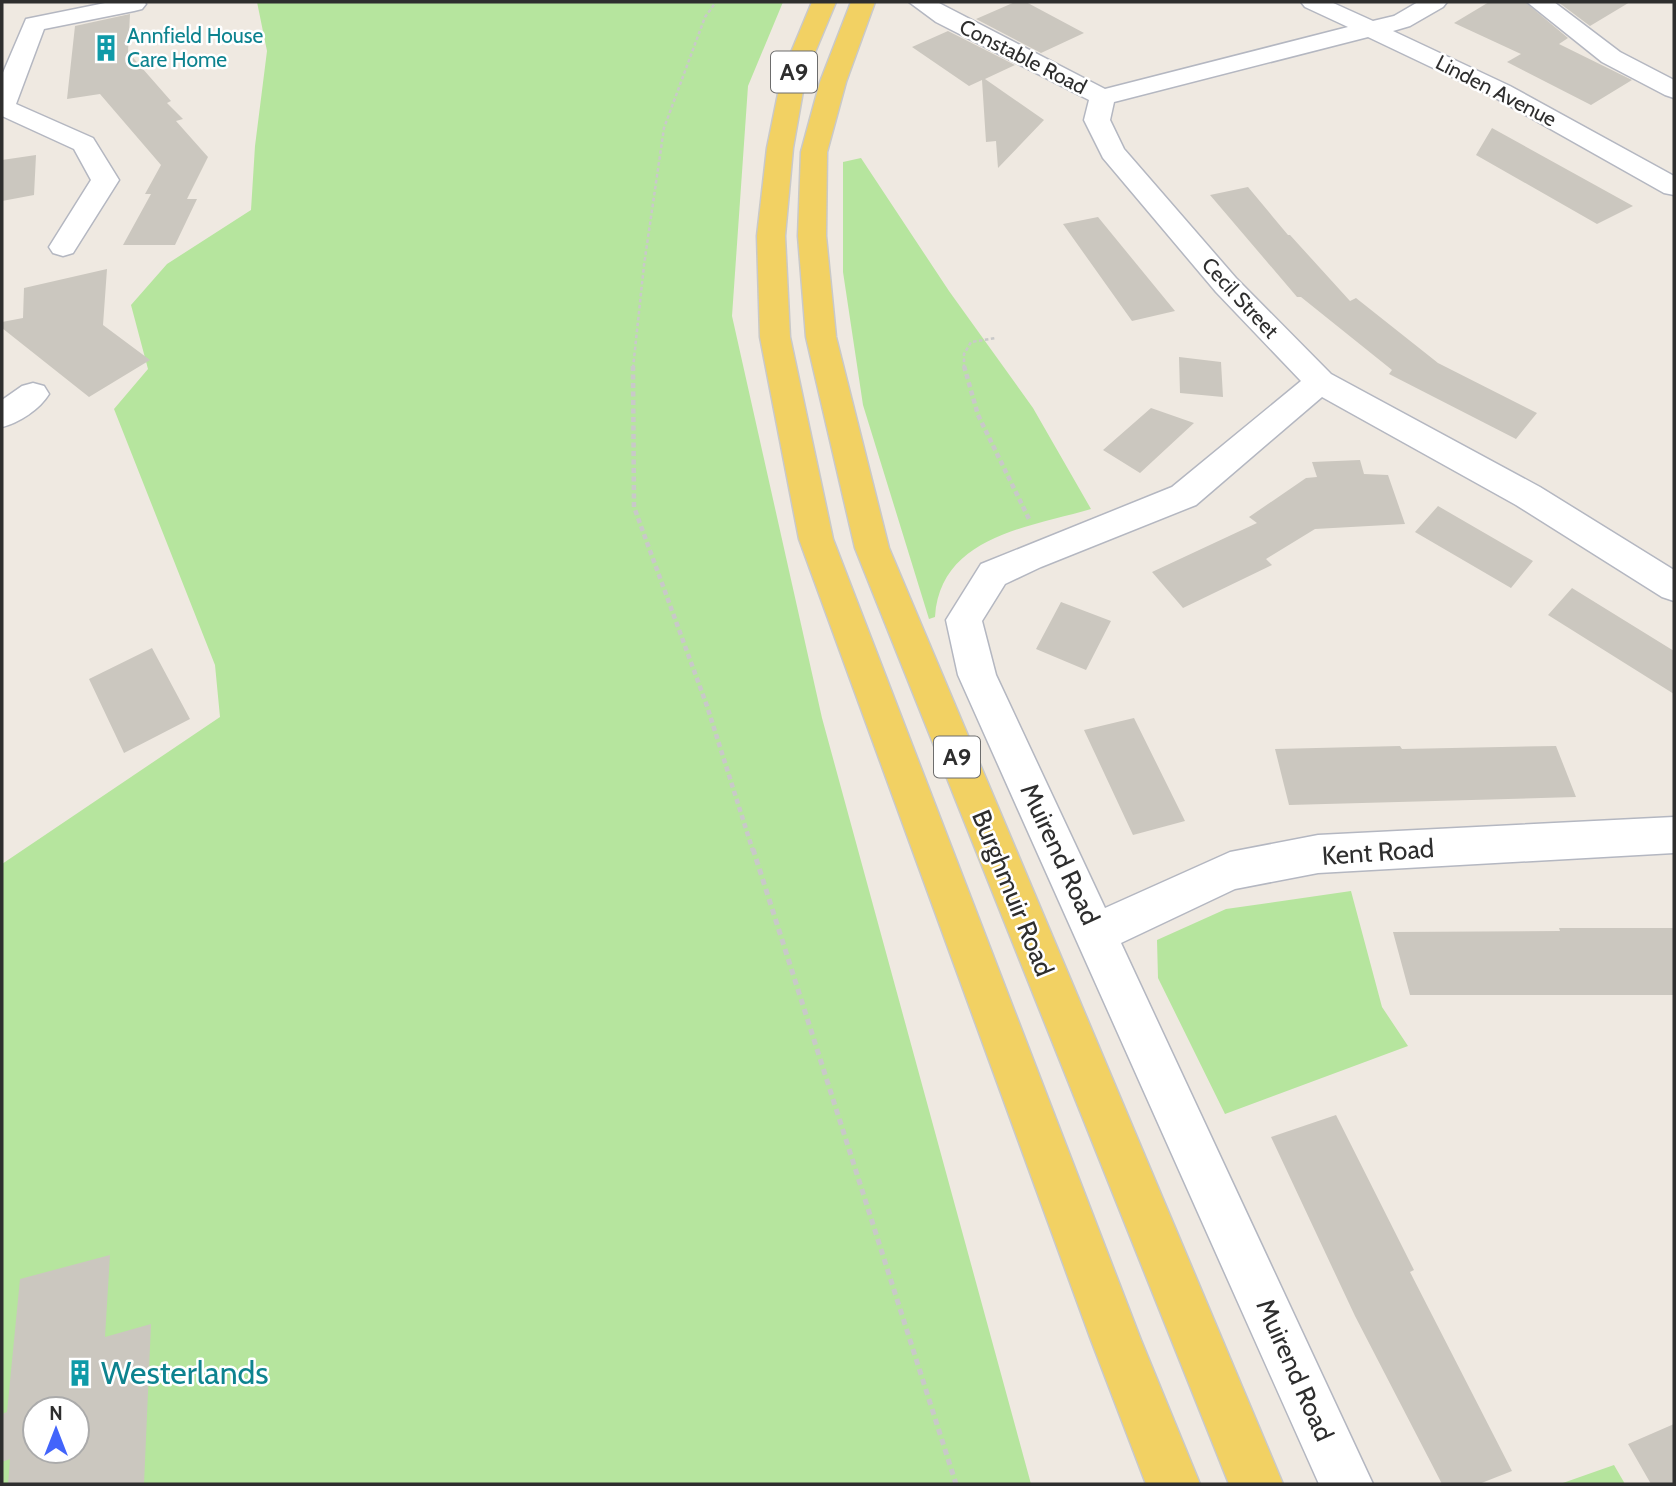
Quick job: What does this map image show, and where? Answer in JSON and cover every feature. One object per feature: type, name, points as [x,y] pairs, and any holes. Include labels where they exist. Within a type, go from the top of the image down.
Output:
[{"type":"main road","name":"A9","points":[[824,2],[794,74],[780,148],[771,236],[775,337],[816,539],[1111,1327],[1173,1484]]},
{"type":"main road","name":"Burghmuir Road","points":[[863,2],[833,82],[814,152],[812,236],[821,337],[872,548],[1256,1484]]},
{"type":"street","name":"Constable Road","points":[[921,2],[944,17],[1102,97]]},
{"type":"street","name":"Linden Avenue","points":[[1313,2],[1501,91],[1674,187]]},
{"type":"street","points":[[1102,97],[1402,21],[1436,2]]},
{"type":"street","points":[[1539,2],[1611,57],[1674,90]]},
{"type":"street","points":[[63,247],[106,180],[84,144],[2,106],[34,24],[134,4]]},
{"type":"street","name":"Constable Road","points":[[917,29],[944,17]]},
{"type":"street","name":"Cecil Street","points":[[1102,97],[1097,120],[1112,152],[1226,285],[1320,382],[1528,496],[1674,587]]},
{"type":"street","name":"Muirend Road","points":[[1320,382],[1184,496],[1046,550],[993,574],[964,620],[976,675],[1097,933],[1346,1484]]},
{"type":"street","points":[[2,416],[33,394]]},
{"type":"street","name":"Kent Road","points":[[1097,933],[1230,871],[1318,854],[1674,835]]},
{"type":"path","points":[[716,2],[705,17],[664,128],[644,265],[632,378],[634,507],[707,706],[956,1484]]},
{"type":"path","points":[[996,338],[971,342],[964,355],[964,375],[1006,479],[1046,550]]},
{"type":"green space","points":[[257,2],[783,2],[748,86],[732,316],[822,718],[1031,1484],[2,1484],[2,864],[220,717],[215,665],[114,409],[148,369],[131,305],[167,264],[251,210],[255,146],[267,51]]},
{"type":"green space","points":[[861,158],[949,291],[1033,408],[1091,509],[1016,530],[992,539],[970,552],[953,568],[941,590],[935,617],[929,619],[863,405],[843,272],[843,162]]},
{"type":"green space","points":[[1351,891],[1382,1007],[1408,1046],[1225,1114],[1158,978],[1157,940],[1226,909]]},
{"type":"green space","points":[[1614,1465],[1625,1484],[1560,1484]]},
{"type":"building","points":[[1015,2],[1026,2],[1084,33],[1041,53],[976,19]]},
{"type":"building","points":[[1489,2],[1525,2],[1568,38],[1559,44],[1632,80],[1591,105],[1507,62],[1521,54],[1454,23]]},
{"type":"building","points":[[1558,2],[1630,2],[1590,26]]},
{"type":"building","points":[[130,14],[128,52],[171,101],[167,103],[183,119],[176,121],[208,157],[187,199],[197,199],[175,245],[123,245],[151,194],[145,194],[161,165],[100,94],[67,99],[75,26]]},
{"type":"building","points":[[948,31],[1015,65],[985,79],[1044,120],[998,168],[996,141],[986,142],[982,80],[969,86],[912,47]]},
{"type":"building","points":[[1492,128],[1633,206],[1597,224],[1476,155]]},
{"type":"building","points":[[36,155],[34,195],[2,201],[2,160]]},
{"type":"building","points":[[1248,187],[1288,235],[1350,301],[1356,298],[1438,363],[1537,413],[1516,439],[1389,374],[1392,370],[1301,297],[1297,297],[1210,195]]},
{"type":"building","points":[[1098,217],[1175,311],[1132,321],[1063,224]]},
{"type":"building","points":[[107,269],[103,325],[150,360],[89,397],[2,328],[2,322],[23,318],[24,288]]},
{"type":"building","points":[[1179,357],[1221,362],[1223,397],[1180,393]]},
{"type":"building","points":[[1151,408],[1194,423],[1140,473],[1103,450]]},
{"type":"building","points":[[1360,460],[1364,474],[1388,475],[1405,524],[1315,529],[1266,559],[1272,565],[1183,608],[1152,572],[1257,523],[1249,517],[1306,478],[1317,477],[1312,462]]},
{"type":"building","points":[[1438,506],[1533,561],[1511,588],[1415,532]]},
{"type":"building","points":[[1572,588],[1674,651],[1674,694],[1548,615]]},
{"type":"building","points":[[1061,602],[1111,621],[1086,670],[1036,649]]},
{"type":"building","points":[[152,648],[190,719],[124,753],[89,679]]},
{"type":"building","points":[[1134,718],[1185,821],[1133,835],[1084,730]]},
{"type":"building","points":[[1400,746],[1402,749],[1556,746],[1576,797],[1289,805],[1275,749]]},
{"type":"building","points":[[1559,928],[1674,928],[1674,995],[1410,995],[1393,932],[1560,931]]},
{"type":"building","points":[[1336,1115],[1414,1270],[1410,1272],[1512,1471],[1479,1484],[1442,1484],[1355,1316],[1271,1137]]},
{"type":"building","name":"Westerlands","points":[[110,1255],[105,1337],[151,1324],[144,1484],[8,1484],[10,1459],[2,1462],[2,1414],[7,1412],[20,1279]]},
{"type":"building","points":[[1674,1424],[1674,1484],[1651,1484],[1628,1444]]},
{"type":"place","name":"Annfield House Care Home","points":[[106,48]]},
{"type":"place","name":"Westerlands","points":[[80,1373]]}]
